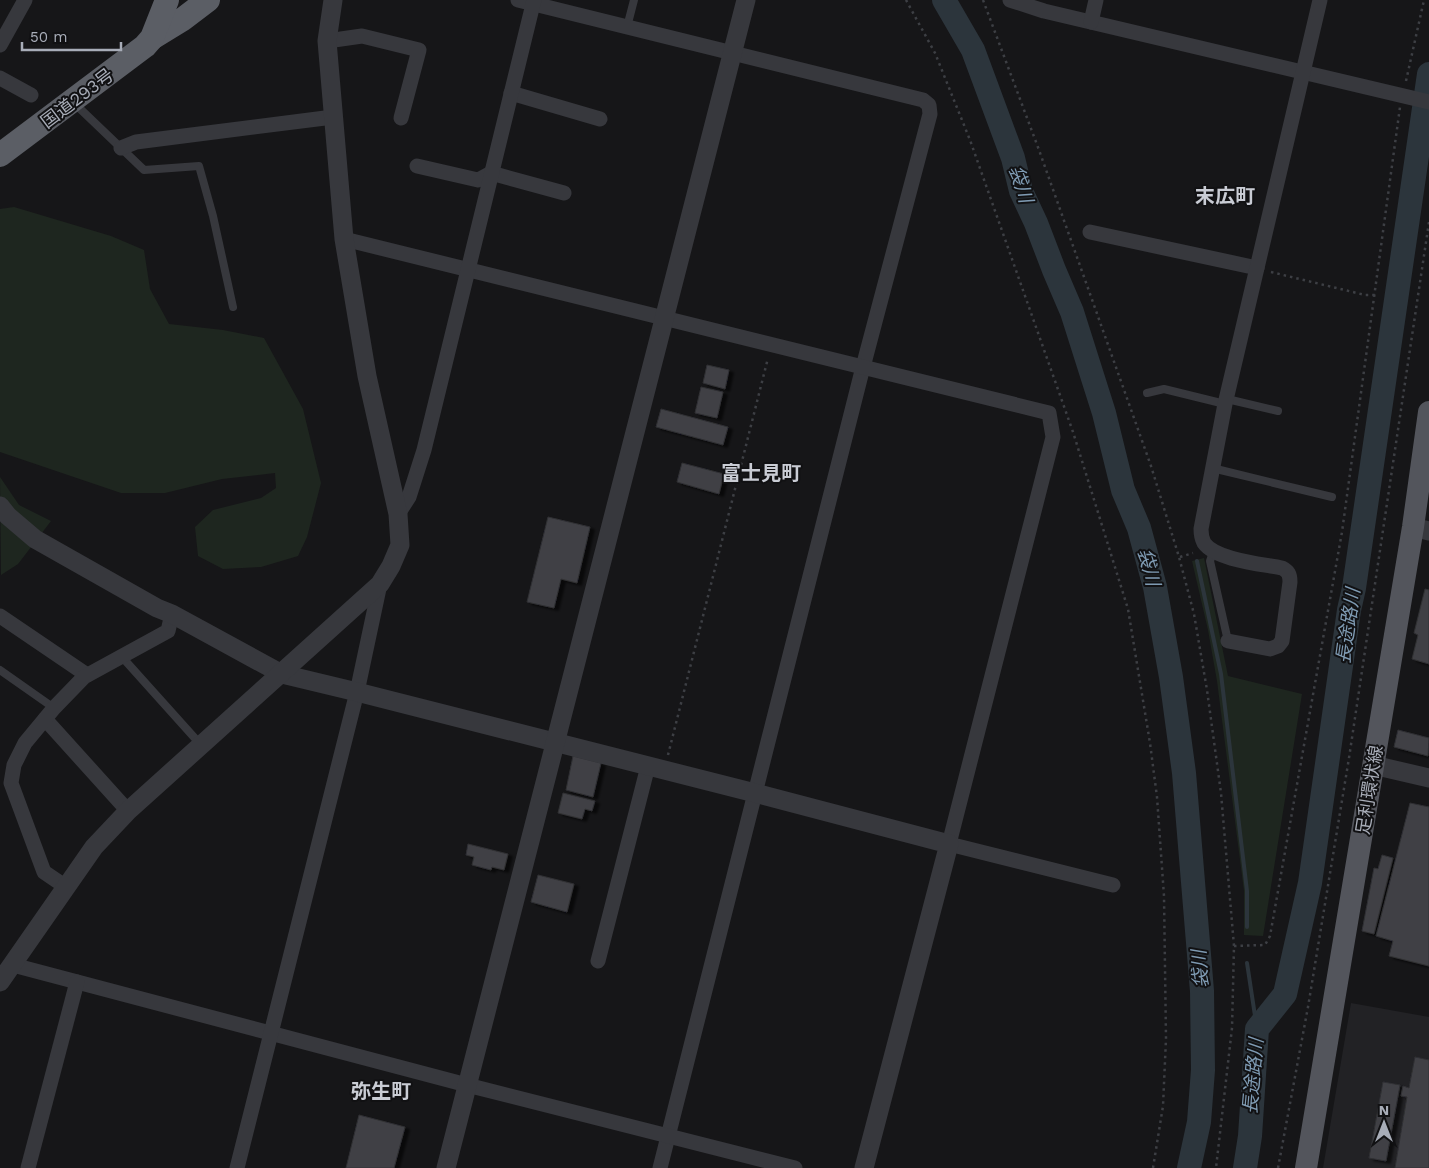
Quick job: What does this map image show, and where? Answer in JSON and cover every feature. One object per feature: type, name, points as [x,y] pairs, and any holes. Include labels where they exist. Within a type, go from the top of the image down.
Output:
[{"type":"highway","name":"国道293号","points":[[152,38],[167,0]]},
{"type":"highway","name":"国道293号","points":[[0,155],[129,59],[152,38],[183,19],[208,0]]},
{"type":"main road","name":"足利環状線","points":[[1306,1168],[1373,765],[1421,529],[1429,412]]},
{"type":"street","points":[[0,46],[4,27],[25,0]]},
{"type":"street","points":[[0,982],[94,847],[128,811],[380,584],[391,566],[400,544],[398,514],[367,376],[344,240],[327,41],[333,0]]},
{"type":"street","points":[[446,1168],[746,0]]},
{"type":"street","points":[[1010,0],[1046,5],[1092,22],[1303,71],[1404,100],[1429,102]]},
{"type":"street","points":[[1092,22],[1096,0]]},
{"type":"street","points":[[1228,641],[1270,649],[1278,646],[1282,641],[1290,576],[1287,570],[1212,552],[1203,542],[1201,528],[1226,402],[1320,0]]},
{"type":"street","points":[[398,514],[409,497],[424,450],[511,93],[528,1],[923,100],[929,105],[930,114],[863,367],[660,1168]]},
{"type":"street","points":[[327,41],[362,36],[419,50],[401,118]]},
{"type":"street","points":[[0,78],[31,95]]},
{"type":"street","points":[[511,93],[600,119]]},
{"type":"street","points":[[121,148],[136,142],[333,117]]},
{"type":"street","points":[[417,166],[478,180],[491,173],[564,193]]},
{"type":"street","points":[[1090,232],[1257,268]]},
{"type":"street","points":[[344,240],[664,317],[1048,413],[1053,438],[864,1168]]},
{"type":"street","points":[[0,506],[8,516],[35,540],[157,608],[172,614],[282,674],[1113,885]]},
{"type":"street","points":[[237,1168],[357,692],[380,584]]},
{"type":"street","points":[[66,887],[44,872],[11,783],[14,765],[26,742],[50,713],[87,675],[168,631],[172,614]]},
{"type":"street","points":[[0,616],[87,675]]},
{"type":"street","points":[[50,713],[128,811]]},
{"type":"street","points":[[1373,765],[1429,778]]},
{"type":"street","points":[[598,960],[656,768]]},
{"type":"street","points":[[12,965],[468,1085],[795,1168]]},
{"type":"street","points":[[28,1168],[77,982]]},
{"type":"lane","points":[[627,27],[634,0]]},
{"type":"lane","points":[[72,102],[144,170],[199,166],[213,216],[233,308]]},
{"type":"lane","points":[[1147,392],[1164,389],[1278,411]]},
{"type":"lane","points":[[1212,468],[1332,497]]},
{"type":"lane","points":[[1212,552],[1210,561],[1228,641]]},
{"type":"lane","points":[[122,657],[202,745]]},
{"type":"lane","points":[[0,670],[50,713]]},
{"type":"path","points":[[906,0],[935,53],[970,140],[1073,432],[1128,610],[1137,654],[1153,761],[1164,896],[1166,1039],[1163,1106],[1153,1168]]},
{"type":"path","points":[[983,0],[1039,150],[1148,458],[1179,557],[1194,614],[1207,690],[1221,793],[1234,946],[1232,1028],[1216,1168]]},
{"type":"path","points":[[1406,81],[1424,0]]},
{"type":"path","points":[[1234,946],[1265,944],[1270,936],[1342,532],[1404,100]]},
{"type":"path","points":[[1278,1168],[1308,1007],[1349,758],[1429,222]]},
{"type":"path","points":[[1257,268],[1365,295],[1376,295]]},
{"type":"path","points":[[656,768],[772,344]]},
{"type":"path","points":[[1179,557],[1193,553]]},
{"type":"shaded area","points":[[14,207],[111,236],[144,250],[150,289],[169,324],[223,330],[264,338],[303,409],[321,483],[307,537],[298,556],[261,567],[223,569],[198,556],[195,527],[213,510],[261,498],[276,488],[275,473],[222,479],[165,493],[121,493],[0,452],[0,209]]},
{"type":"shaded area","points":[[0,477],[19,505],[51,521],[18,564],[1,575]]},
{"type":"shaded area","points":[[1204,558],[1228,676],[1302,694],[1263,936],[1244,935],[1244,891],[1217,681],[1208,630],[1192,561]]},
{"type":"shaded area","points":[[1351,1003],[1429,1017],[1429,1168],[1323,1168]]},
{"type":"building","points":[[707,365],[729,370],[725,389],[703,383]]},
{"type":"building","points":[[701,387],[723,392],[717,418],[695,413]]},
{"type":"building","points":[[661,409],[728,427],[723,445],[656,427]]},
{"type":"building","points":[[682,463],[724,474],[719,494],[677,482]]},
{"type":"building","points":[[548,517],[590,527],[577,583],[561,579],[554,608],[527,602]]},
{"type":"building","points":[[1425,589],[1429,590],[1429,664],[1412,659],[1418,635],[1414,633]]},
{"type":"building","points":[[1398,730],[1429,738],[1428,756],[1394,747]]},
{"type":"building","points":[[573,756],[601,763],[593,797],[566,790]]},
{"type":"building","points":[[563,793],[595,801],[592,811],[585,809],[582,819],[558,813]]},
{"type":"building","points":[[1410,803],[1429,807],[1429,966],[1389,956],[1393,941],[1376,936]]},
{"type":"building","points":[[468,844],[508,854],[504,870],[492,867],[491,870],[472,865],[474,857],[466,855]]},
{"type":"building","points":[[1382,855],[1393,858],[1374,934],[1362,931],[1374,868],[1378,869]]},
{"type":"building","points":[[538,875],[574,884],[567,912],[531,902]]},
{"type":"building","points":[[1415,1057],[1429,1060],[1429,1168],[1395,1168],[1407,1097],[1401,1096],[1403,1086],[1409,1088]]},
{"type":"building","points":[[1383,1082],[1400,1085],[1386,1161],[1369,1158]]},
{"type":"building","points":[[359,1115],[405,1127],[394,1168],[346,1168]]},
{"type":"waterway","name":"袋川","points":[[944,0],[973,50],[1013,158],[1021,191],[1072,312],[1104,413],[1123,490],[1139,528],[1155,587],[1171,677],[1184,773],[1202,991],[1203,1070],[1199,1122],[1189,1168]]},
{"type":"waterway","name":"長途路川","points":[[1245,1168],[1250,1136],[1257,1029],[1285,994],[1310,883],[1429,74]]},
{"type":"waterway","points":[[1197,561],[1221,674],[1247,891],[1247,927]]},
{"type":"waterway","points":[[1247,963],[1257,1029]]},
{"type":"district","name":"末広町","points":[[1225,196]]},
{"type":"district","name":"富士見町","points":[[761,473]]},
{"type":"district","name":"弥生町","points":[[381,1091]]}]
